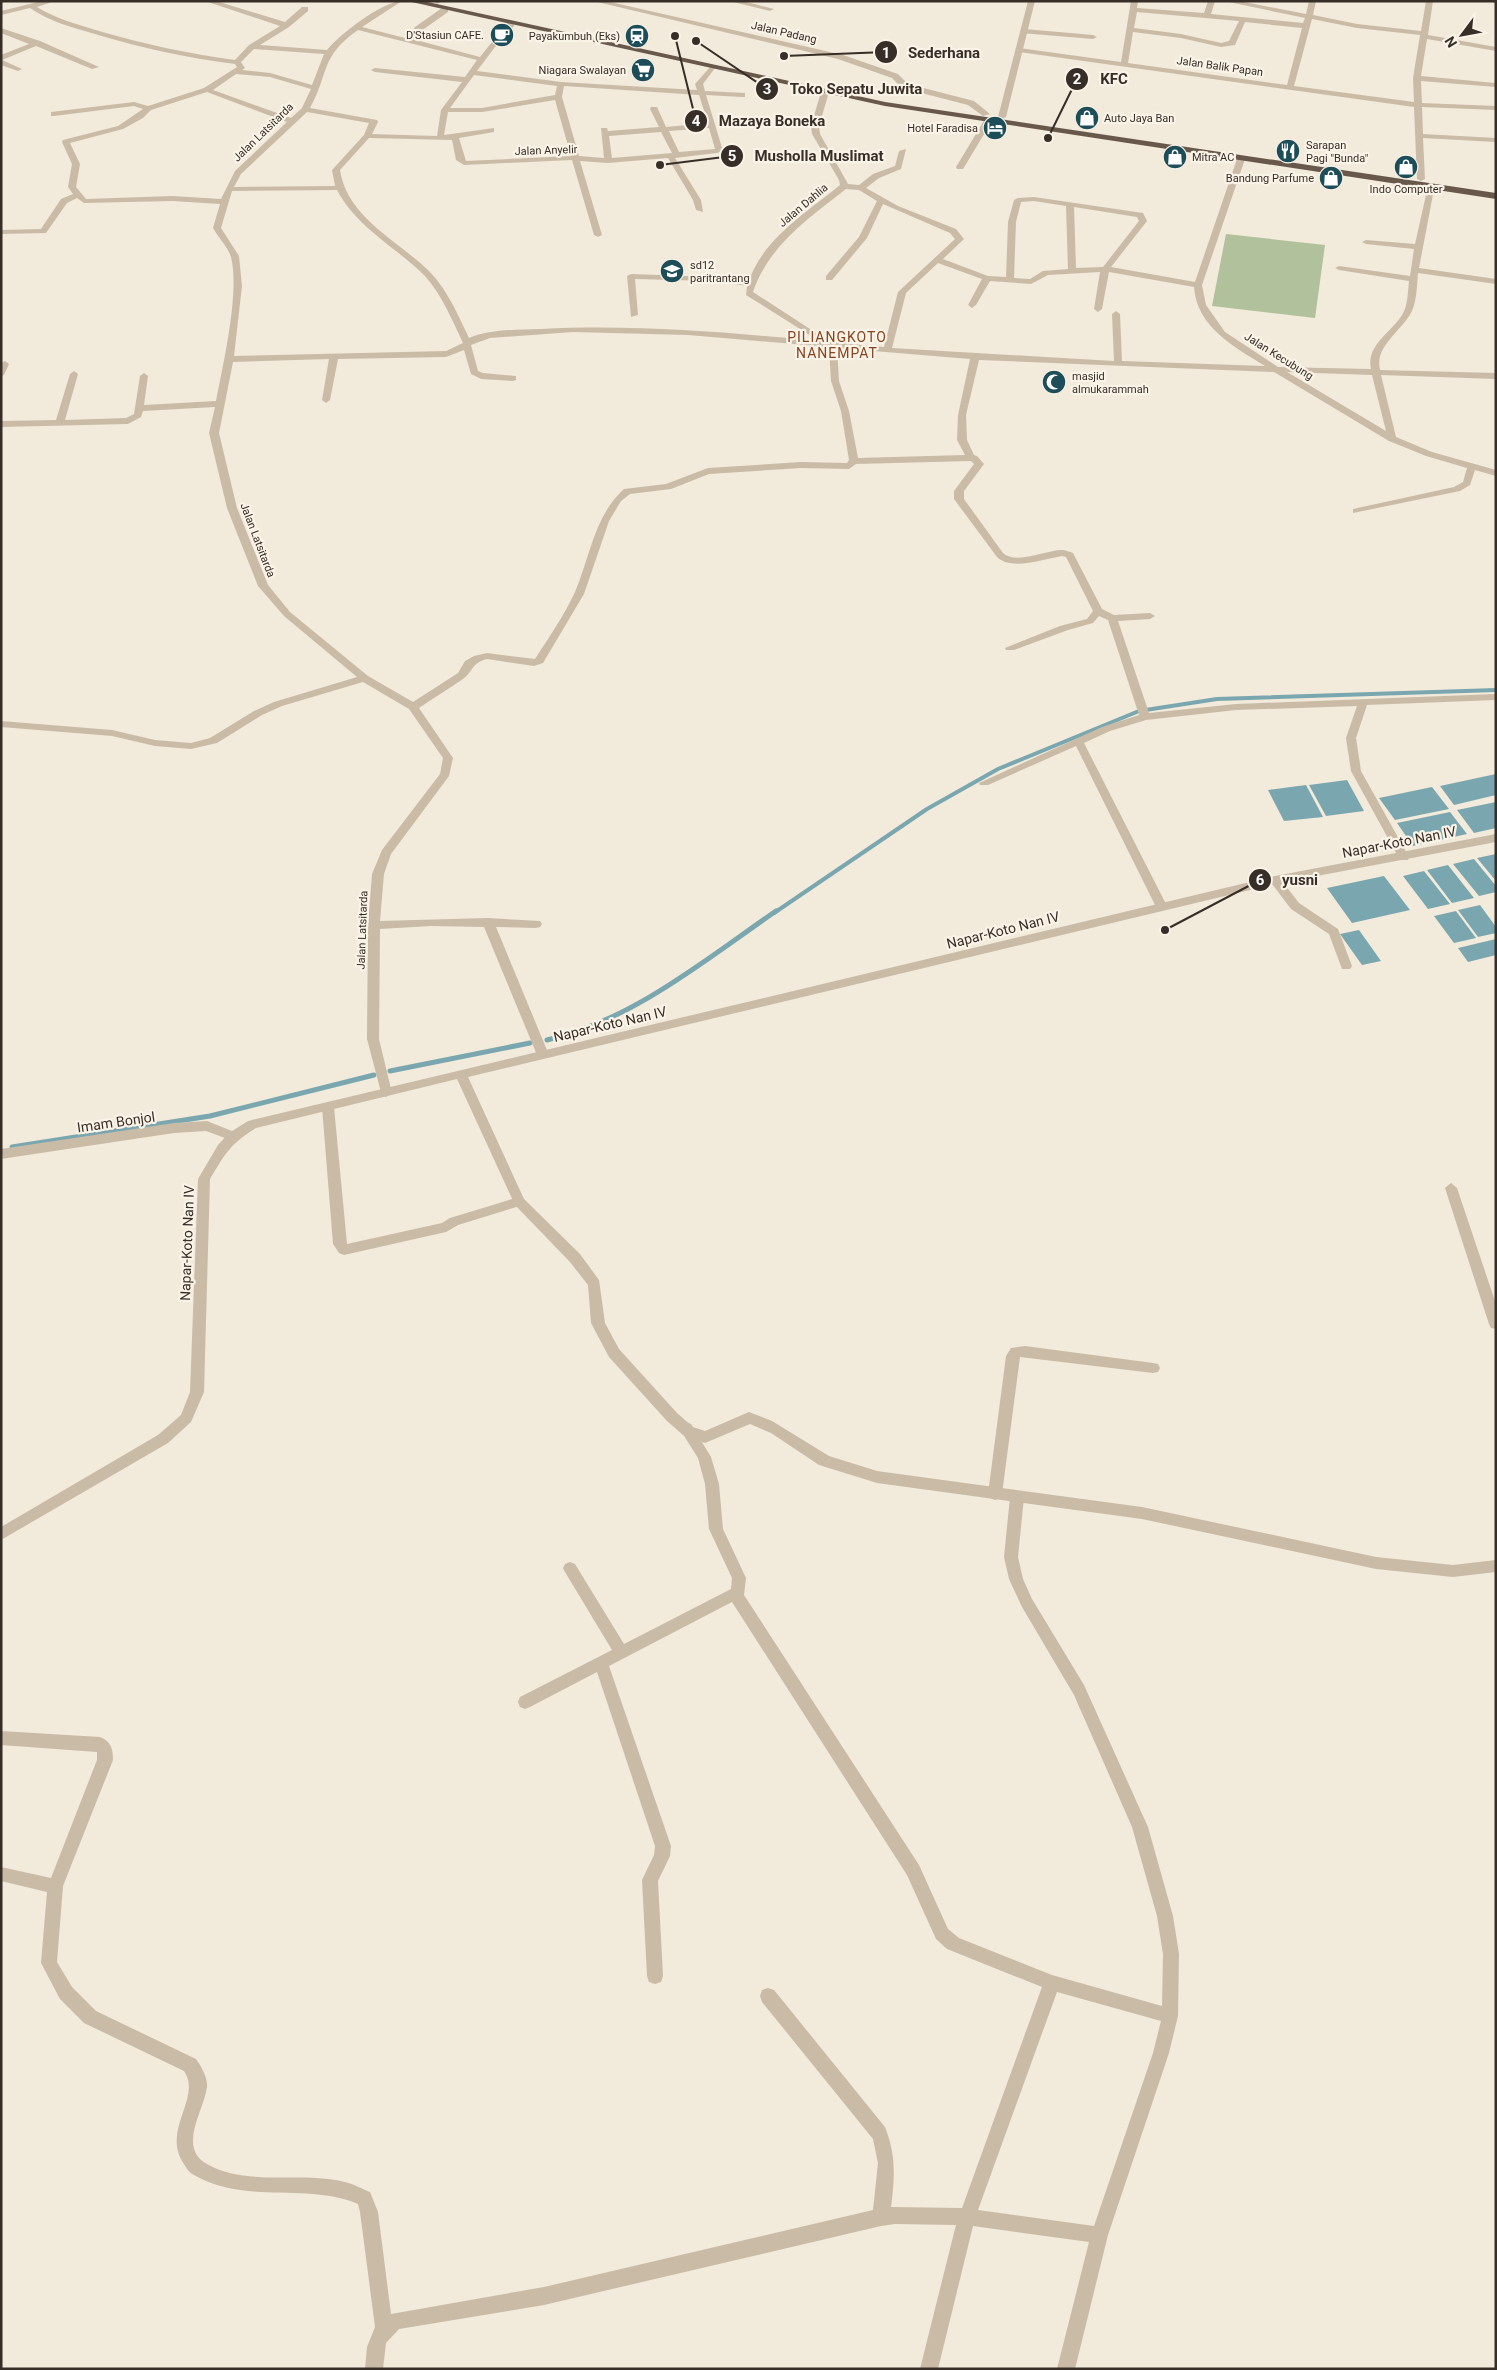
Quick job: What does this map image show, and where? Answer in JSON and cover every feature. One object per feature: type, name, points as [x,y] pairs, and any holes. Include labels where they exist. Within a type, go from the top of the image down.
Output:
[{"type":"highway","points":[[411,1],[511,24],[545,28],[889,99],[987,117],[1002,117],[1496,196]]},
{"type":"highway","points":[[436,2],[711,68],[825,92],[1241,159],[1496,189]]},
{"type":"street","points":[[6,1],[20,9]]},
{"type":"street","points":[[1,13],[52,1]]},
{"type":"street","points":[[208,1],[286,25]]},
{"type":"street","name":"Jalan Latsitarda","points":[[386,1093],[373,1039],[376,889],[386,853],[445,774],[448,762],[446,754],[420,704],[364,678],[287,614],[262,586],[232,508],[214,433],[230,359],[238,286],[235,256],[218,228],[217,223],[229,189],[238,173],[305,109],[316,88],[330,52],[357,28],[399,1]]},
{"type":"street","name":"Jalan Padang","points":[[596,1],[840,57],[895,76],[904,86],[971,103],[987,117]]},
{"type":"street","points":[[732,1],[770,9]]},
{"type":"street","points":[[1002,117],[1032,1]]},
{"type":"street","points":[[1124,65],[1135,1]]},
{"type":"street","points":[[1208,15],[1212,1]]},
{"type":"street","points":[[1227,1],[1357,26],[1424,35],[1496,50]]},
{"type":"street","points":[[1290,87],[1314,1]]},
{"type":"street","points":[[1421,179],[1421,136],[1417,78],[1430,1]]},
{"type":"street","points":[[32,6],[47,18],[141,46],[203,58],[237,62]]},
{"type":"street","points":[[237,62],[252,47],[286,25],[305,9]]},
{"type":"street","points":[[407,40],[418,29],[445,10]]},
{"type":"street","points":[[1134,10],[1184,15],[1208,15],[1307,26]]},
{"type":"street","points":[[1129,29],[1228,44],[1232,43],[1243,19]]},
{"type":"street","points":[[440,138],[445,110],[481,60],[511,24]]},
{"type":"street","points":[[1173,35],[1177,26]]},
{"type":"street","points":[[357,28],[481,60]]},
{"type":"street","points":[[1,30],[95,67]]},
{"type":"street","points":[[1024,32],[1094,37]]},
{"type":"street","points":[[1,60],[37,43]]},
{"type":"street","points":[[252,47],[330,52]]},
{"type":"street","name":"Jalan Balik Papan","points":[[1019,50],[1419,105],[1496,108]]},
{"type":"street","points":[[1,60],[18,69]]},
{"type":"street","points":[[225,202],[194,198],[84,201],[76,195],[72,187],[76,164],[66,142],[127,126],[142,116],[148,108],[207,90],[240,68],[237,62]]},
{"type":"street","points":[[702,92],[698,84],[711,68]]},
{"type":"street","points":[[375,70],[742,95]]},
{"type":"street","points":[[234,72],[270,75],[316,88]]},
{"type":"street","points":[[1417,78],[1495,85]]},
{"type":"street","points":[[561,84],[558,97],[574,158],[598,235]]},
{"type":"street","points":[[207,90],[293,121]]},
{"type":"street","name":"Jalan Anyelir","points":[[455,137],[460,160],[464,164],[574,158],[608,161],[674,156],[720,149],[702,92]]},
{"type":"street","name":"Jalan Dahlia","points":[[751,284],[780,241],[844,186],[843,180],[816,134],[815,126],[825,92]]},
{"type":"street","points":[[445,110],[482,110],[558,97]]},
{"type":"street","points":[[54,114],[129,104],[138,104],[148,108]]},
{"type":"street","points":[[305,109],[373,122],[367,136],[336,170],[339,188],[363,219],[426,274],[446,297],[467,344],[474,372],[481,376],[513,378]]},
{"type":"street","points":[[654,109],[700,210]]},
{"type":"street","points":[[960,167],[987,117]]},
{"type":"street","points":[[608,161],[605,132],[712,125]]},
{"type":"street","points":[[367,136],[440,138],[490,130]]},
{"type":"street","points":[[1421,136],[1496,140]]},
{"type":"street","points":[[861,188],[876,176],[898,168],[902,152]]},
{"type":"street","name":"Jalan Kecubung","points":[[1241,159],[1198,285],[1198,296],[1203,310],[1215,327],[1222,334],[1274,368],[1392,439],[1429,454],[1496,473]]},
{"type":"street","points":[[844,186],[861,188],[881,201],[950,229],[958,235],[959,241],[902,292],[887,351]]},
{"type":"street","points":[[1392,439],[1374,364],[1380,345],[1401,322],[1409,308],[1418,247],[1432,186]]},
{"type":"street","points":[[229,189],[339,188]]},
{"type":"street","points":[[1,232],[43,230],[64,201],[76,195]]},
{"type":"street","points":[[1010,280],[1012,222],[1018,200],[1030,198],[1136,214],[1143,218],[1105,269],[1098,308]]},
{"type":"street","points":[[829,278],[863,238],[881,201]]},
{"type":"street","points":[[1070,204],[1072,272]]},
{"type":"street","points":[[1366,242],[1418,247]]},
{"type":"street","points":[[937,260],[987,278],[1031,282],[1046,273],[1105,269],[1198,285]]},
{"type":"street","points":[[1338,268],[1496,282]]},
{"type":"street","points":[[634,315],[631,276],[714,279],[751,284],[749,293],[833,346]]},
{"type":"street","points":[[972,306],[987,278]]},
{"type":"street","points":[[1116,314],[1118,363]]},
{"type":"street","points":[[230,359],[446,354],[461,350],[467,344],[485,337],[515,333],[626,330],[747,335],[833,346],[975,357],[1496,376]]},
{"type":"street","points":[[833,346],[835,381],[844,411],[854,461]]},
{"type":"street","points":[[326,400],[334,357]]},
{"type":"street","points":[[970,457],[962,440],[962,415],[975,357]]},
{"type":"street","points":[[1,373],[5,364]]},
{"type":"street","points":[[60,422],[74,374]]},
{"type":"street","points":[[1,424],[128,421],[138,415],[144,376]]},
{"type":"street","points":[[140,408],[219,404]]},
{"type":"street","points":[[420,704],[462,675],[469,663],[478,658],[487,656],[534,663],[539,661],[583,585],[597,537],[622,494],[627,491],[668,487],[708,471],[801,465],[849,466],[854,461],[970,457],[978,460],[979,464],[959,491],[959,499],[1000,555],[1016,561],[1062,553],[1070,555],[1098,611],[1112,618],[1150,616]]},
{"type":"street","points":[[1356,511],[1457,489],[1467,483],[1472,466]]},
{"type":"street","points":[[1010,648],[1064,628],[1090,621],[1098,611]]},
{"type":"street","points":[[1112,618],[1144,713]]},
{"type":"street","points":[[1,724],[112,733],[155,743],[192,746],[208,743],[224,736],[258,714],[278,704],[364,678]]},
{"type":"street","points":[[984,783],[1144,713],[1236,707],[1496,697]]},
{"type":"street","points":[[1363,703],[1351,738],[1356,771],[1404,857]]},
{"type":"street","points":[[1078,741],[1162,906]]},
{"type":"street","name":"Napar-Koto Nan IV","points":[[1,1534],[163,1439],[186,1418],[197,1392],[204,1179],[214,1159],[233,1136],[252,1124],[1275,880],[1496,838]]},
{"type":"street","points":[[1275,880],[1295,906],[1334,932],[1346,966]]},
{"type":"street","points":[[488,922],[543,1055]]},
{"type":"street","points":[[374,925],[488,922],[536,924]]},
{"type":"street","points":[[460,1074],[520,1202],[575,1258],[590,1277],[596,1290],[598,1323],[606,1341],[614,1353],[672,1417],[687,1430],[702,1437],[713,1435],[741,1420],[749,1418],[756,1420],[818,1458],[843,1468],[877,1477],[1142,1513],[1376,1563],[1452,1571],[1496,1566]]},
{"type":"street","points":[[328,1106],[339,1244],[344,1250],[446,1227],[454,1220],[520,1202]]},
{"type":"street","name":"Imam Bonjol","points":[[1,1154],[174,1128],[208,1126],[233,1136]]},
{"type":"street","points":[[1451,1188],[1495,1323]]},
{"type":"street","points":[[995,1494],[1013,1356],[1016,1352],[1025,1351],[1153,1368]]},
{"type":"street","points":[[524,1702],[736,1595],[740,1588],[739,1578],[716,1529],[709,1475],[704,1457],[687,1430]]},
{"type":"street","points":[[1017,1497],[1012,1557],[1016,1579],[1027,1603],[1079,1690],[1118,1772],[1140,1827],[1170,1938],[1170,2016],[1161,2053],[1099,2235],[1066,2369]]},
{"type":"street","points":[[570,1568],[622,1653]]},
{"type":"street","points":[[736,1595],[913,1870],[942,1934],[952,1944],[1052,1983],[1170,2016]]},
{"type":"street","points":[[601,1663],[662,1846],[662,1856],[650,1880],[655,1976]]},
{"type":"street","points":[[1,1738],[100,1744],[105,1749],[105,1760],[55,1886],[49,1963],[66,1993],[90,2017],[190,2065],[198,2078],[199,2086],[185,2136],[185,2149],[189,2159],[197,2169],[214,2178],[262,2184],[336,2189],[364,2198],[369,2212],[384,2328]]},
{"type":"street","points":[[1,1874],[55,1886]]},
{"type":"street","points":[[929,2369],[967,2217],[1052,1983]]},
{"type":"street","points":[[768,1996],[879,2133],[885,2144],[887,2156],[881,2217]]},
{"type":"street","points":[[374,2369],[376,2340],[384,2328],[395,2321],[544,2296],[881,2217],[895,2215],[967,2217],[1099,2235]]},
{"type":"green space","points":[[1226,234],[1325,245],[1315,318],[1212,306]]},
{"type":"water","points":[[1496,774],[1496,795],[1454,805],[1440,786]]},
{"type":"water","points":[[1347,780],[1364,811],[1326,816],[1309,785]]},
{"type":"water","points":[[1306,785],[1323,817],[1284,821],[1268,790]]},
{"type":"water","points":[[1432,787],[1449,809],[1395,820],[1379,798]]},
{"type":"water","points":[[1496,802],[1496,828],[1474,833],[1457,810]]},
{"type":"water","points":[[1450,812],[1467,834],[1413,846],[1397,823]]},
{"type":"water","points":[[1496,854],[1496,881],[1477,858]]},
{"type":"water","points":[[1474,859],[1496,886],[1496,892],[1479,896],[1453,864]]},
{"type":"water","points":[[1448,865],[1474,898],[1452,903],[1427,870]]},
{"type":"water","points":[[1424,871],[1450,904],[1428,909],[1403,876]]},
{"type":"water","points":[[1384,876],[1410,910],[1352,923],[1327,888]]},
{"type":"water","points":[[1480,905],[1496,927],[1496,933],[1478,937],[1458,910]]},
{"type":"water","points":[[1456,911],[1476,938],[1454,943],[1434,916]]},
{"type":"water","points":[[1359,930],[1381,961],[1362,965],[1340,934]]},
{"type":"water","points":[[1496,939],[1496,955],[1468,962],[1458,948]]},
{"type":"waterway","points":[[774,913],[927,809],[998,769],[1139,711],[1217,699],[1496,690]]},
{"type":"waterway","points":[[547,1040],[579,1031],[639,1003],[695,968],[776,911]]},
{"type":"waterway","points":[[390,1071],[530,1043]]},
{"type":"waterway","points":[[12,1147],[210,1116],[374,1075]]},
{"type":"place","name":"D'Stasiun CAFE.","points":[[502,35]]},
{"type":"place","name":"Payakumbuh (Eks)","points":[[637,36]]},
{"type":"place","name":"Mazaya Boneka","points":[[675,36]]},
{"type":"place","name":"Toko Sepatu Juwita","points":[[696,41]]},
{"type":"place","name":"Sederhana","points":[[784,56]]},
{"type":"place","name":"Niagara Swalayan","points":[[643,70]]},
{"type":"place","name":"Auto Jaya Ban","points":[[1087,118]]},
{"type":"place","name":"Hotel Faradisa","points":[[995,128]]},
{"type":"place","name":"KFC","points":[[1048,138]]},
{"type":"place","name":"Sarapan Pagi \"Bunda\"","points":[[1288,151]]},
{"type":"place","name":"Mitra AC","points":[[1175,157]]},
{"type":"place","name":"Musholla Muslimat","points":[[660,165]]},
{"type":"place","name":"Indo Computer","points":[[1406,167]]},
{"type":"place","name":"Bandung Parfume","points":[[1331,178]]},
{"type":"place","name":"sd12 paritrantang","points":[[672,271]]},
{"type":"place","name":"masjid almukarammah","points":[[1054,382]]},
{"type":"place","name":"yusni","points":[[1165,930]]},
{"type":"district","name":"PILIANGKOTO NANEMPAT","points":[[837,346]]}]
